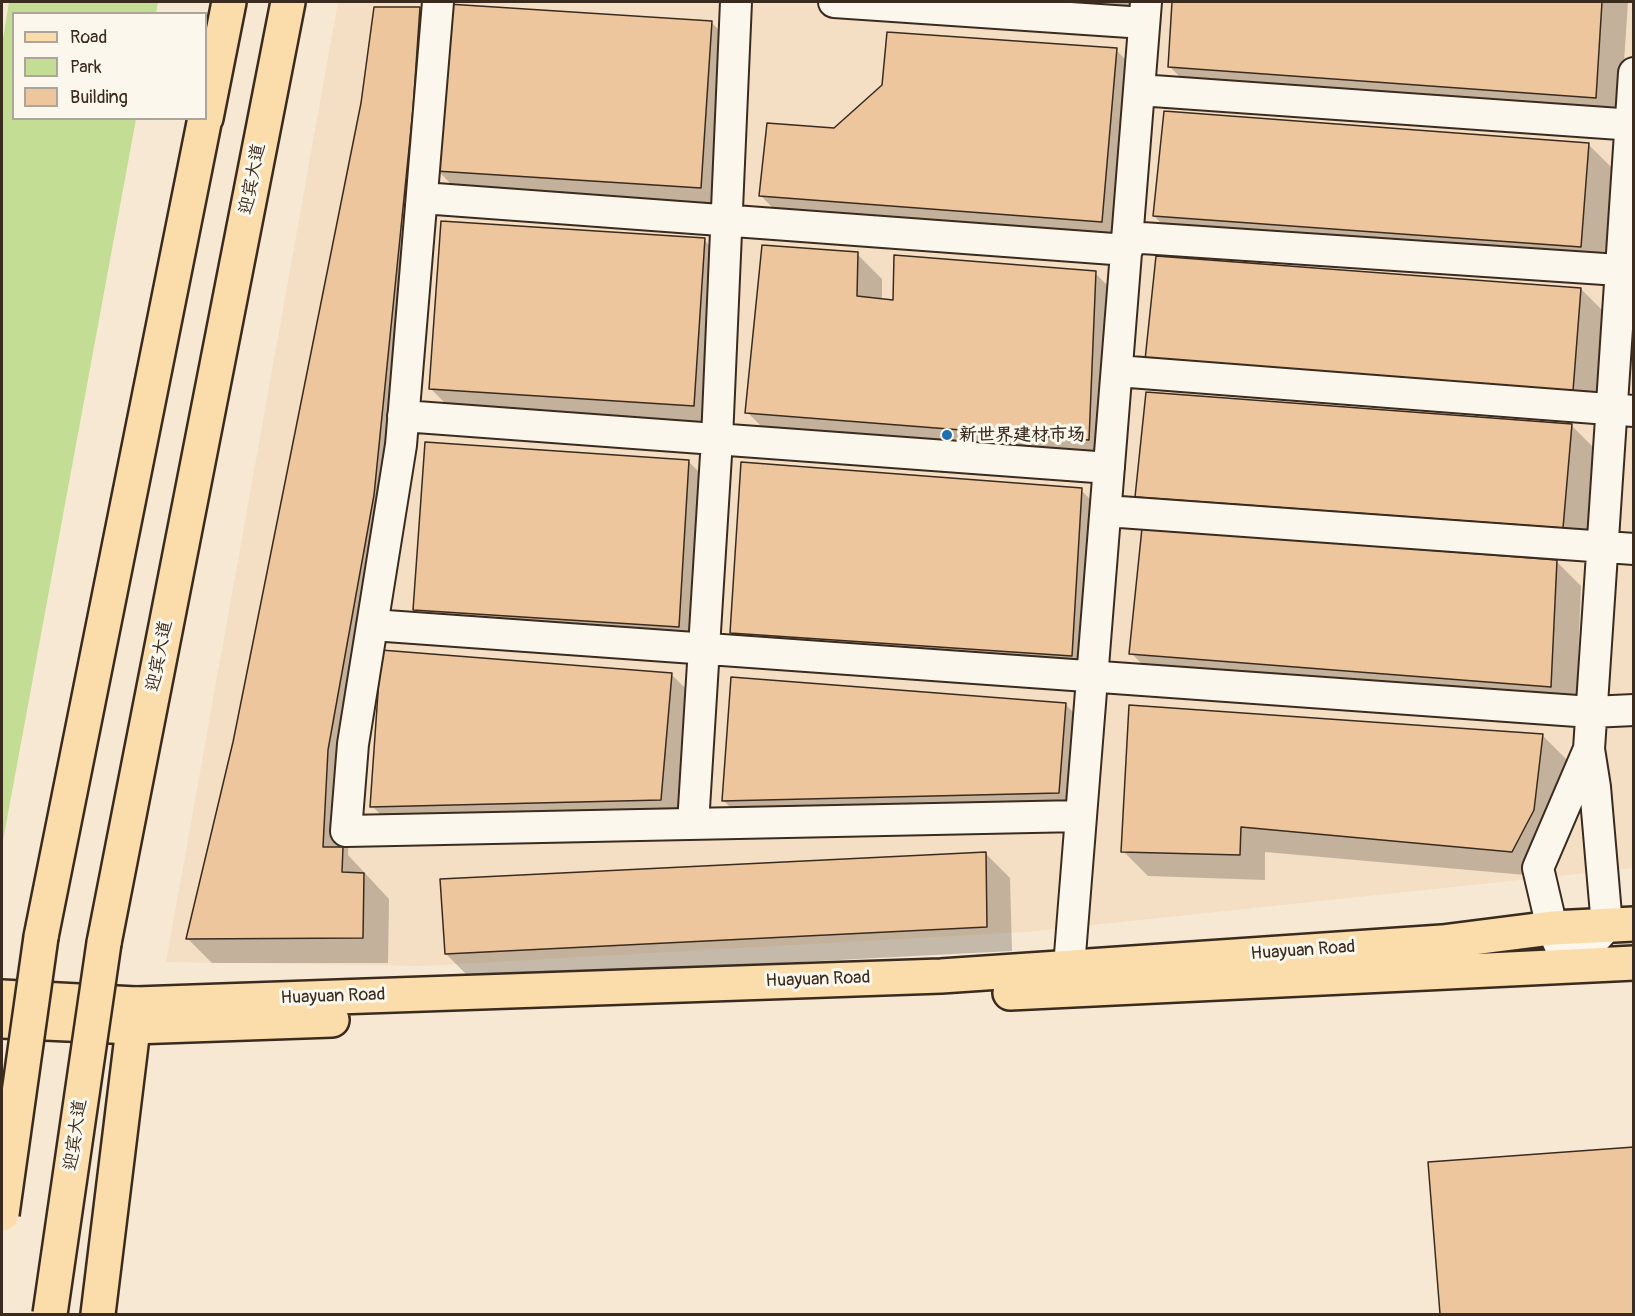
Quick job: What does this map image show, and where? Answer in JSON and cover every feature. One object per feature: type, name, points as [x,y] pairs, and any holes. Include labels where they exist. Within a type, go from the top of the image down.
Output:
[{"type":"main road","points":[[207,113],[229,2]]},
{"type":"main road","name":"迎宾大道","points":[[50,1314],[104,943],[288,2]]},
{"type":"main road","points":[[2,1214],[41,937],[206,120]]},
{"type":"main road","name":"Huayuan Road","points":[[2,1021],[941,976],[1442,942],[1552,927],[1620,925]]},
{"type":"main road","name":"Huayuan Road","points":[[2,997],[135,1015],[945,997],[1634,963]]},
{"type":"main road","points":[[98,1314],[135,1015]]},
{"type":"lane","points":[[438,2],[404,416],[353,744],[346,831],[1081,816]]},
{"type":"lane","points":[[693,824],[706,651],[728,221],[736,2]]},
{"type":"lane","points":[[834,2],[1145,12],[1069,967]]},
{"type":"lane","points":[[1589,749],[1538,868],[1552,927],[1569,967],[1620,925],[1589,749],[1602,547],[1622,410],[1634,73]]},
{"type":"lane","points":[[1139,90],[1632,125]]},
{"type":"lane","points":[[422,198],[728,221],[1627,271]]},
{"type":"lane","points":[[1117,371],[1622,410]]},
{"type":"lane","points":[[404,416],[1109,468]]},
{"type":"lane","points":[[1106,511],[1634,549]]},
{"type":"lane","points":[[372,625],[706,651],[1591,712],[1634,710]]},
{"type":"shaded area","name":"新世界建材市场","points":[[338,2],[1633,2],[1633,868],[1026,932],[423,966],[166,962]]},
{"type":"green space","points":[[9,2],[158,2],[156,12],[12,12],[12,120],[136,120],[2,846],[2,45]]},
{"type":"building","points":[[1172,2],[1602,2],[1596,98],[1168,67]]},
{"type":"building","points":[[448,4],[712,21],[701,188],[436,171]]},
{"type":"building","points":[[374,7],[420,7],[413,109],[374,495],[328,750],[323,847],[343,847],[342,872],[364,873],[363,938],[186,939],[233,742],[361,103]]},
{"type":"building","points":[[887,32],[1117,48],[1102,222],[759,196],[767,123],[834,128],[882,85]]},
{"type":"building","points":[[1164,111],[1589,143],[1581,247],[1153,216]]},
{"type":"building","points":[[441,221],[705,238],[694,406],[429,389]]},
{"type":"building","points":[[762,245],[858,252],[857,296],[893,300],[894,255],[1096,271],[1089,440],[745,413]]},
{"type":"building","points":[[1156,256],[1581,288],[1573,391],[1145,360]]},
{"type":"building","points":[[1146,392],[1572,424],[1563,528],[1135,497]]},
{"type":"building","points":[[425,442],[689,460],[679,627],[413,610]]},
{"type":"building","points":[[741,462],[1082,488],[1072,656],[730,633]]},
{"type":"building","points":[[1142,528],[1557,560],[1551,687],[1129,654]]},
{"type":"building","points":[[381,650],[672,673],[661,800],[370,807]]},
{"type":"building","points":[[731,677],[1066,703],[1059,793],[722,801]]},
{"type":"building","points":[[1129,705],[1543,734],[1534,810],[1512,852],[1241,827],[1240,855],[1121,852]]},
{"type":"building","points":[[986,852],[987,927],[445,954],[440,879]]},
{"type":"building","points":[[1634,1147],[1634,1314],[1440,1314],[1428,1162]]},
{"type":"place","name":"新世界建材市场","points":[[947,435]]}]
